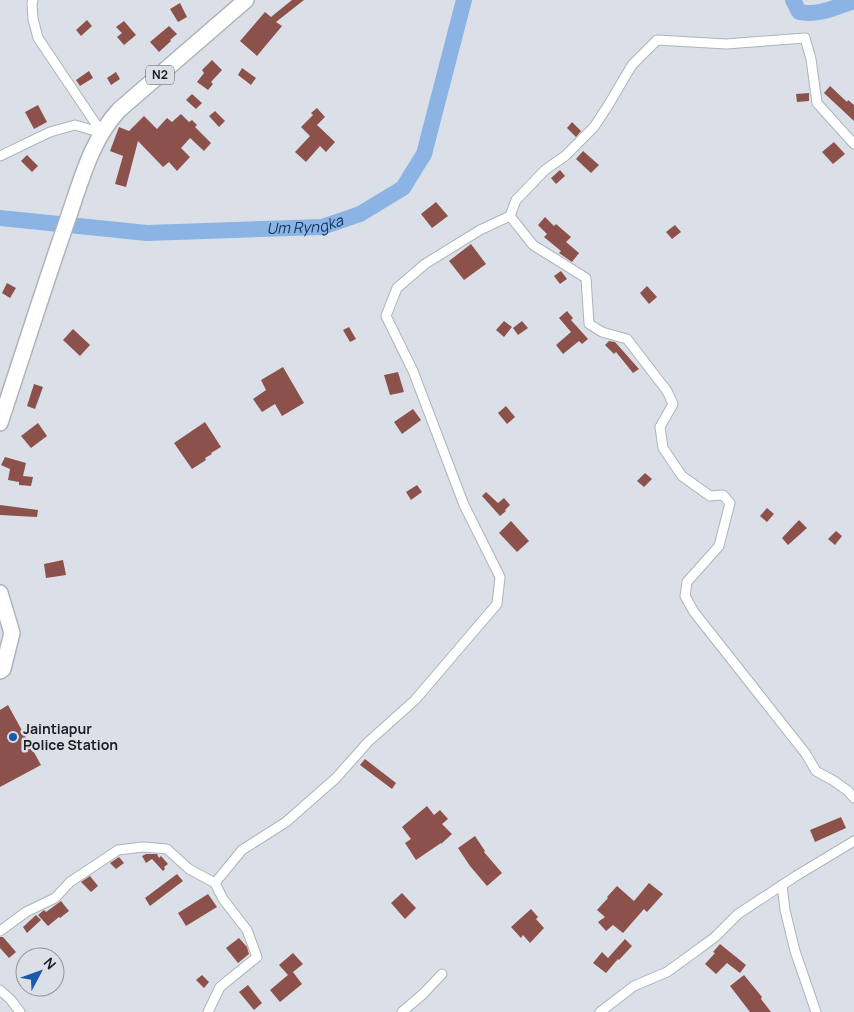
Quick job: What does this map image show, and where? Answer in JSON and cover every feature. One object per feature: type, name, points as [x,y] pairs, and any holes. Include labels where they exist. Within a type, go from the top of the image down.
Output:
[{"type":"highway","name":"N2","points":[[0,423],[88,161],[102,133],[119,110],[246,0]]},
{"type":"highway","points":[[0,593],[12,633],[0,671]]},
{"type":"street","points":[[33,0],[33,19],[38,38],[102,133]]},
{"type":"street","points":[[215,883],[242,850],[286,822],[336,778],[368,742],[416,700],[497,604],[500,577],[464,505],[414,371],[386,316],[397,288],[425,264],[480,230],[510,216],[516,200],[594,127],[632,65],[657,40],[726,44],[805,38],[811,59],[817,103],[854,144]]},
{"type":"street","points":[[0,156],[50,132],[75,125],[102,133]]},
{"type":"street","points":[[510,216],[533,245],[586,278],[589,324],[602,332],[627,340],[667,391],[673,404],[660,427],[663,448],[682,476],[710,496],[723,495],[730,503],[719,546],[688,582],[685,596],[694,612],[806,754],[816,771],[834,781],[854,798]]},
{"type":"street","points":[[600,1012],[634,986],[667,972],[715,937],[738,914],[854,841]]},
{"type":"street","points":[[0,930],[26,912],[55,898],[70,882],[118,850],[143,847],[167,849],[189,869],[215,883],[223,899],[247,930],[257,957],[220,987],[208,1012]]},
{"type":"street","points":[[782,885],[784,910],[795,951],[816,1012]]},
{"type":"street","points":[[402,1012],[442,974]]},
{"type":"street","points":[[0,990],[20,1012]]},
{"type":"building","points":[[292,0],[304,0],[276,22],[282,26],[257,56],[240,41],[265,12],[271,17]]},
{"type":"building","points":[[180,3],[187,17],[178,22],[170,9]]},
{"type":"building","points":[[87,20],[92,26],[81,36],[76,30]]},
{"type":"building","points":[[124,21],[136,35],[124,45],[117,37],[122,33],[116,27]]},
{"type":"building","points":[[169,26],[177,34],[159,52],[150,42]]},
{"type":"building","points":[[212,60],[222,70],[211,82],[213,84],[208,90],[197,82],[204,73],[202,70]]},
{"type":"building","points":[[242,68],[256,78],[251,85],[238,75]]},
{"type":"building","points":[[89,71],[93,78],[80,86],[76,80]]},
{"type":"building","points":[[116,72],[120,79],[111,85],[107,78]]},
{"type":"building","points":[[830,86],[847,102],[848,100],[854,105],[854,121],[824,93]]},
{"type":"building","points":[[809,93],[809,101],[797,102],[796,94]]},
{"type":"building","points":[[192,94],[202,103],[196,109],[186,100]]},
{"type":"building","points":[[38,105],[47,122],[34,129],[25,112]]},
{"type":"building","points":[[317,108],[325,117],[317,125],[335,142],[326,152],[320,146],[306,162],[295,152],[310,136],[301,127]]},
{"type":"building","points":[[215,111],[225,121],[219,127],[209,116]]},
{"type":"building","points":[[181,114],[189,122],[192,120],[197,125],[195,127],[211,143],[204,151],[190,138],[181,148],[190,157],[177,171],[169,162],[163,167],[138,141],[126,187],[115,184],[123,156],[110,151],[119,127],[129,131],[144,116],[157,129],[167,118],[172,122]]},
{"type":"building","points":[[572,122],[581,131],[576,137],[567,128]]},
{"type":"building","points":[[834,142],[845,154],[833,164],[822,152]]},
{"type":"building","points":[[583,151],[599,165],[591,173],[576,159]]},
{"type":"building","points":[[27,155],[38,166],[32,172],[21,161]]},
{"type":"building","points":[[560,170],[565,176],[556,184],[551,178]]},
{"type":"building","points":[[436,202],[448,216],[432,228],[421,214]]},
{"type":"building","points":[[545,217],[554,226],[556,224],[571,237],[566,242],[579,253],[572,262],[559,253],[561,251],[544,237],[547,234],[538,225]]},
{"type":"building","points":[[675,225],[681,232],[672,239],[666,232]]},
{"type":"building","points":[[471,244],[486,264],[464,280],[449,261]]},
{"type":"building","points":[[561,271],[567,279],[560,284],[554,276]]},
{"type":"building","points":[[7,283],[16,288],[10,298],[2,293]]},
{"type":"building","points":[[647,286],[657,297],[649,304],[640,293]]},
{"type":"building","points":[[567,311],[573,318],[571,320],[588,339],[582,344],[579,341],[563,354],[556,345],[571,332],[559,318]]},
{"type":"building","points":[[504,321],[512,327],[504,337],[496,330]]},
{"type":"building","points":[[522,321],[528,328],[518,335],[513,328]]},
{"type":"building","points":[[349,327],[356,339],[350,342],[343,330]]},
{"type":"building","points":[[73,329],[90,345],[80,356],[63,340]]},
{"type":"building","points":[[609,341],[615,342],[639,369],[633,373],[616,352],[614,354],[605,345]]},
{"type":"building","points":[[283,367],[304,403],[282,416],[275,404],[262,412],[253,399],[266,390],[261,380]]},
{"type":"building","points":[[398,372],[404,392],[390,395],[384,375]]},
{"type":"building","points":[[34,384],[43,387],[35,409],[27,406]]},
{"type":"building","points":[[506,406],[515,417],[507,424],[498,413]]},
{"type":"building","points":[[413,409],[421,420],[402,434],[394,422]]},
{"type":"building","points":[[205,422],[221,447],[192,469],[174,443]]},
{"type":"building","points":[[38,423],[47,436],[31,448],[21,436]]},
{"type":"building","points":[[5,457],[26,463],[23,476],[33,477],[31,486],[19,485],[19,482],[8,480],[10,469],[1,465]]},
{"type":"building","points":[[645,473],[652,479],[644,487],[637,481]]},
{"type":"building","points":[[417,485],[422,492],[411,500],[406,492]]},
{"type":"building","points":[[486,492],[498,503],[504,498],[510,505],[500,516],[482,496]]},
{"type":"building","points":[[0,505],[38,510],[37,517],[0,515]]},
{"type":"building","points":[[767,508],[774,514],[767,522],[760,516]]},
{"type":"building","points":[[799,520],[807,528],[788,545],[782,538]]},
{"type":"building","points":[[511,521],[529,541],[517,552],[499,533]]},
{"type":"building","points":[[836,531],[842,536],[835,545],[828,539]]},
{"type":"building","points":[[63,560],[66,575],[46,578],[44,564]]},
{"type":"building","name":"Jaintiapur Police Station","points":[[8,705],[41,765],[0,787],[0,710]]},
{"type":"building","points":[[365,759],[396,783],[392,789],[360,765]]},
{"type":"building","points":[[427,806],[434,815],[440,810],[448,819],[442,824],[452,834],[441,844],[416,860],[405,843],[411,839],[402,827]]},
{"type":"building","points":[[841,817],[846,828],[815,842],[810,830]]},
{"type":"building","points":[[475,836],[484,852],[502,873],[487,886],[458,848]]},
{"type":"building","points":[[157,854],[159,858],[161,856],[168,864],[164,867],[165,869],[163,871],[152,859],[146,863],[142,856]]},
{"type":"building","points":[[119,857],[124,863],[116,869],[110,863]]},
{"type":"building","points":[[177,874],[183,881],[150,906],[145,898]]},
{"type":"building","points":[[90,876],[98,886],[91,892],[81,882]]},
{"type":"building","points":[[649,883],[663,894],[647,912],[644,909],[623,933],[613,925],[606,931],[598,922],[605,917],[597,910],[607,897],[617,886],[634,901]]},
{"type":"building","points":[[402,893],[416,908],[405,919],[391,903]]},
{"type":"building","points":[[208,894],[217,907],[186,926],[178,913]]},
{"type":"building","points":[[61,901],[69,911],[48,926],[38,915],[44,910],[46,912]]},
{"type":"building","points":[[531,909],[538,917],[536,919],[544,928],[530,943],[523,935],[521,938],[511,927]]},
{"type":"building","points":[[36,915],[41,920],[27,933],[23,927]]},
{"type":"building","points":[[0,937],[3,937],[15,953],[9,958],[0,948]]},
{"type":"building","points":[[239,938],[247,947],[249,954],[238,963],[226,948]]},
{"type":"building","points":[[625,939],[632,946],[606,973],[593,963],[602,952],[608,958]]},
{"type":"building","points":[[720,944],[746,965],[740,973],[727,963],[716,974],[705,964]]},
{"type":"building","points":[[293,953],[303,964],[293,972],[302,984],[280,1002],[270,990],[288,975],[279,965]]},
{"type":"building","points":[[202,975],[209,982],[204,988],[196,980]]},
{"type":"building","points":[[744,975],[762,997],[761,999],[771,1012],[750,1012],[730,986]]},
{"type":"building","points":[[248,985],[262,1003],[254,1010],[239,992]]},
{"type":"waterway","name":"Um Ryngka","points":[[0,218],[147,233],[322,227],[360,214],[403,188],[424,154],[464,0]]},
{"type":"waterway","points":[[793,0],[799,12],[806,13],[827,10],[854,1]]},
{"type":"place","name":"Jaintiapur Police Station","points":[[13,737]]}]
